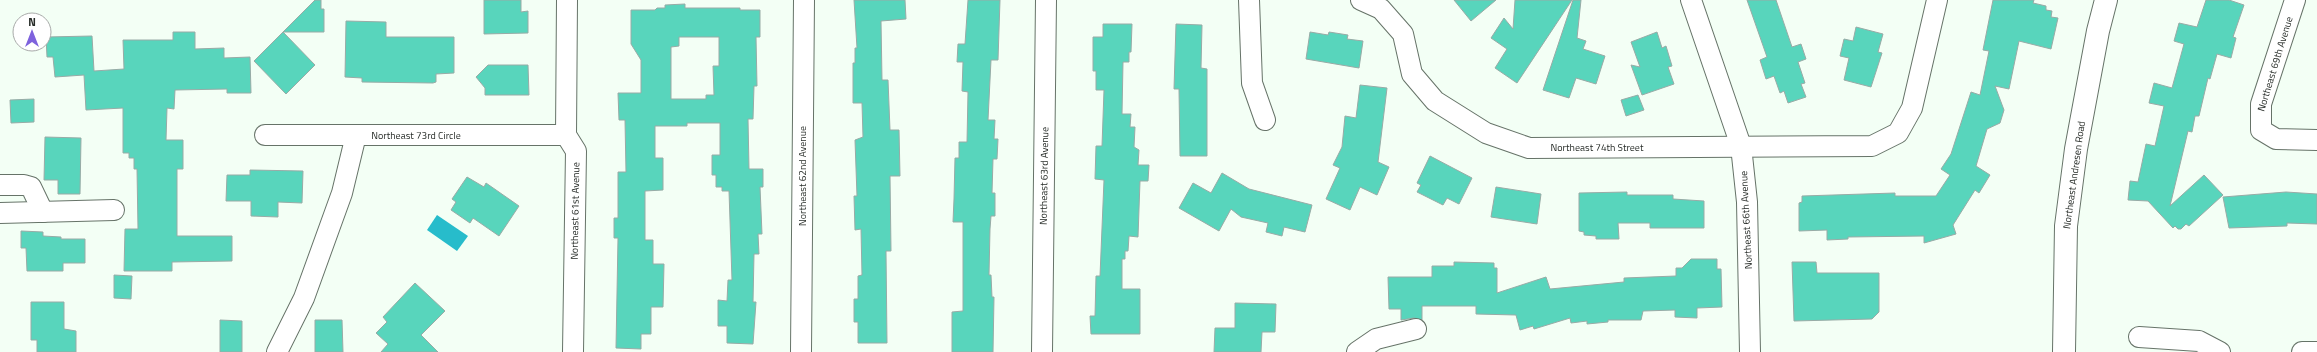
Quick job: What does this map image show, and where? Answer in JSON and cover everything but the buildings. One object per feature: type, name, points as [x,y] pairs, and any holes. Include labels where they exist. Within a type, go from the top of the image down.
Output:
[{"type":"main road","name":"Northeast Andresen Road","points":[[2064,352],[2066,226],[2076,148],[2098,31],[2106,0]]},
{"type":"street","points":[[566,135],[567,0]]},
{"type":"street","name":"Northeast 62nd Avenue","points":[[801,352],[804,0]]},
{"type":"street","name":"Northeast 63rd Avenue","points":[[1042,352],[1046,0]]},
{"type":"street","points":[[1249,0],[1252,83],[1265,120]]},
{"type":"street","name":"Northeast 74th Street","points":[[1361,0],[1381,9],[1403,34],[1412,74],[1435,101],[1486,134],[1529,148],[1872,146],[1898,134],[1912,108],[1937,0]]},
{"type":"street","name":"Northeast 66th Avenue","points":[[1691,0],[1742,146],[1747,202],[1750,352]]},
{"type":"street","name":"Northeast 69th Avenue","points":[[2295,0],[2261,104],[2261,130],[2276,139],[2317,140]]},
{"type":"street","name":"Northeast 73rd Circle","points":[[265,136],[566,135]]},
{"type":"street","name":"Northeast 61st Avenue","points":[[566,135],[576,152],[573,352]]},
{"type":"street","points":[[278,352],[304,298],[342,193],[356,136]]},
{"type":"street","points":[[0,185],[24,185],[31,188],[43,212]]},
{"type":"street","points":[[0,213],[114,210]]},
{"type":"street","points":[[1357,352],[1376,339],[1416,329]]},
{"type":"street","points":[[2140,337],[2199,341],[2220,352]]},
{"type":"street","points":[[2302,352],[2317,352]]},
{"type":"water","points":[[437,215],[468,236],[457,251],[427,230]]}]
